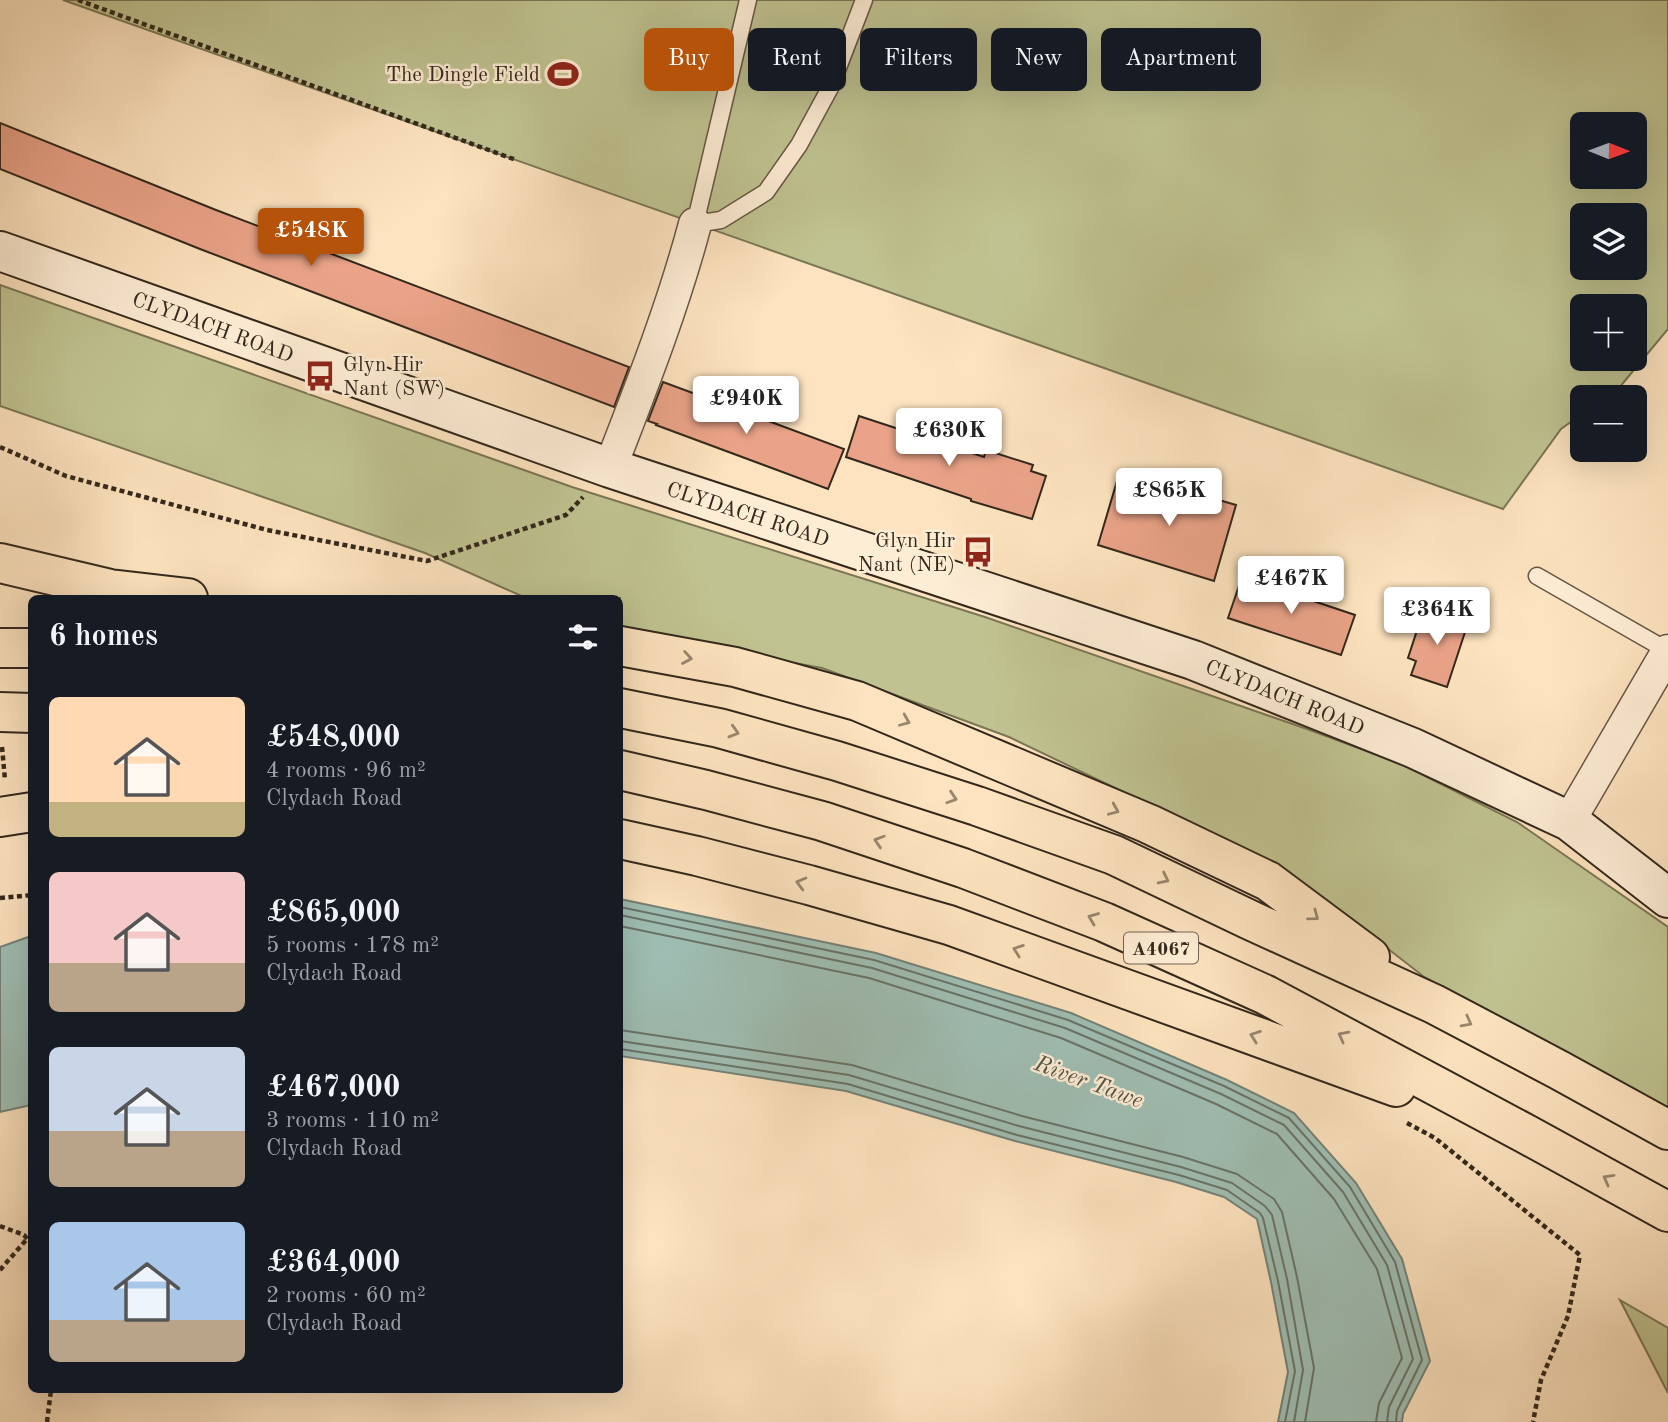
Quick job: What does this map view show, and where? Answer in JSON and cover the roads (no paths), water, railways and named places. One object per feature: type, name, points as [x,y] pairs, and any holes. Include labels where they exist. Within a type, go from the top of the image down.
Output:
[{"type":"main road","name":"CLYDACH ROAD","points":[[0,251],[610,468],[1193,660],[1413,748],[1569,821],[1668,898]]},
{"type":"main road","points":[[0,564],[110,589],[162,595]]},
{"type":"main road","points":[[623,647],[735,667],[858,701],[1149,824],[1268,881],[1434,1004]]},
{"type":"main road","points":[[0,648],[28,648]]},
{"type":"main road","points":[[623,709],[719,728],[837,761],[977,806],[1114,855],[1434,1004],[1668,1130]]},
{"type":"main road","points":[[0,712],[28,713]]},
{"type":"main road","name":"A4067","points":[[623,771],[822,821],[963,868],[1104,922],[1266,995],[1668,1212]]},
{"type":"main road","points":[[0,817],[28,813]]},
{"type":"main road","points":[[623,839],[797,881],[949,925],[1527,1134]]},
{"type":"street","points":[[610,468],[650,363],[695,224]]},
{"type":"street","points":[[1569,821],[1668,651]]},
{"type":"lane","points":[[748,0],[695,224],[721,220],[766,192],[799,145],[831,86],[864,0]]},
{"type":"lane","points":[[1537,576],[1668,651]]},
{"type":"water","name":"River Tawe","points":[[623,900],[876,953],[1071,1013],[1227,1080],[1294,1113],[1356,1183],[1402,1259],[1430,1361],[1403,1414],[1402,1422],[1278,1422],[1288,1372],[1257,1219],[1224,1197],[1015,1141],[846,1091],[623,1056]]},
{"type":"water","points":[[28,937],[28,1106],[0,1112],[0,947]]},
{"type":"place","name":"The Dingle Field","points":[[563,74]]},
{"type":"place","name":"Glyn Hir Nant (SW)","points":[[320,376]]},
{"type":"place","name":"Glyn Hir Nant (NE)","points":[[978,552]]}]
